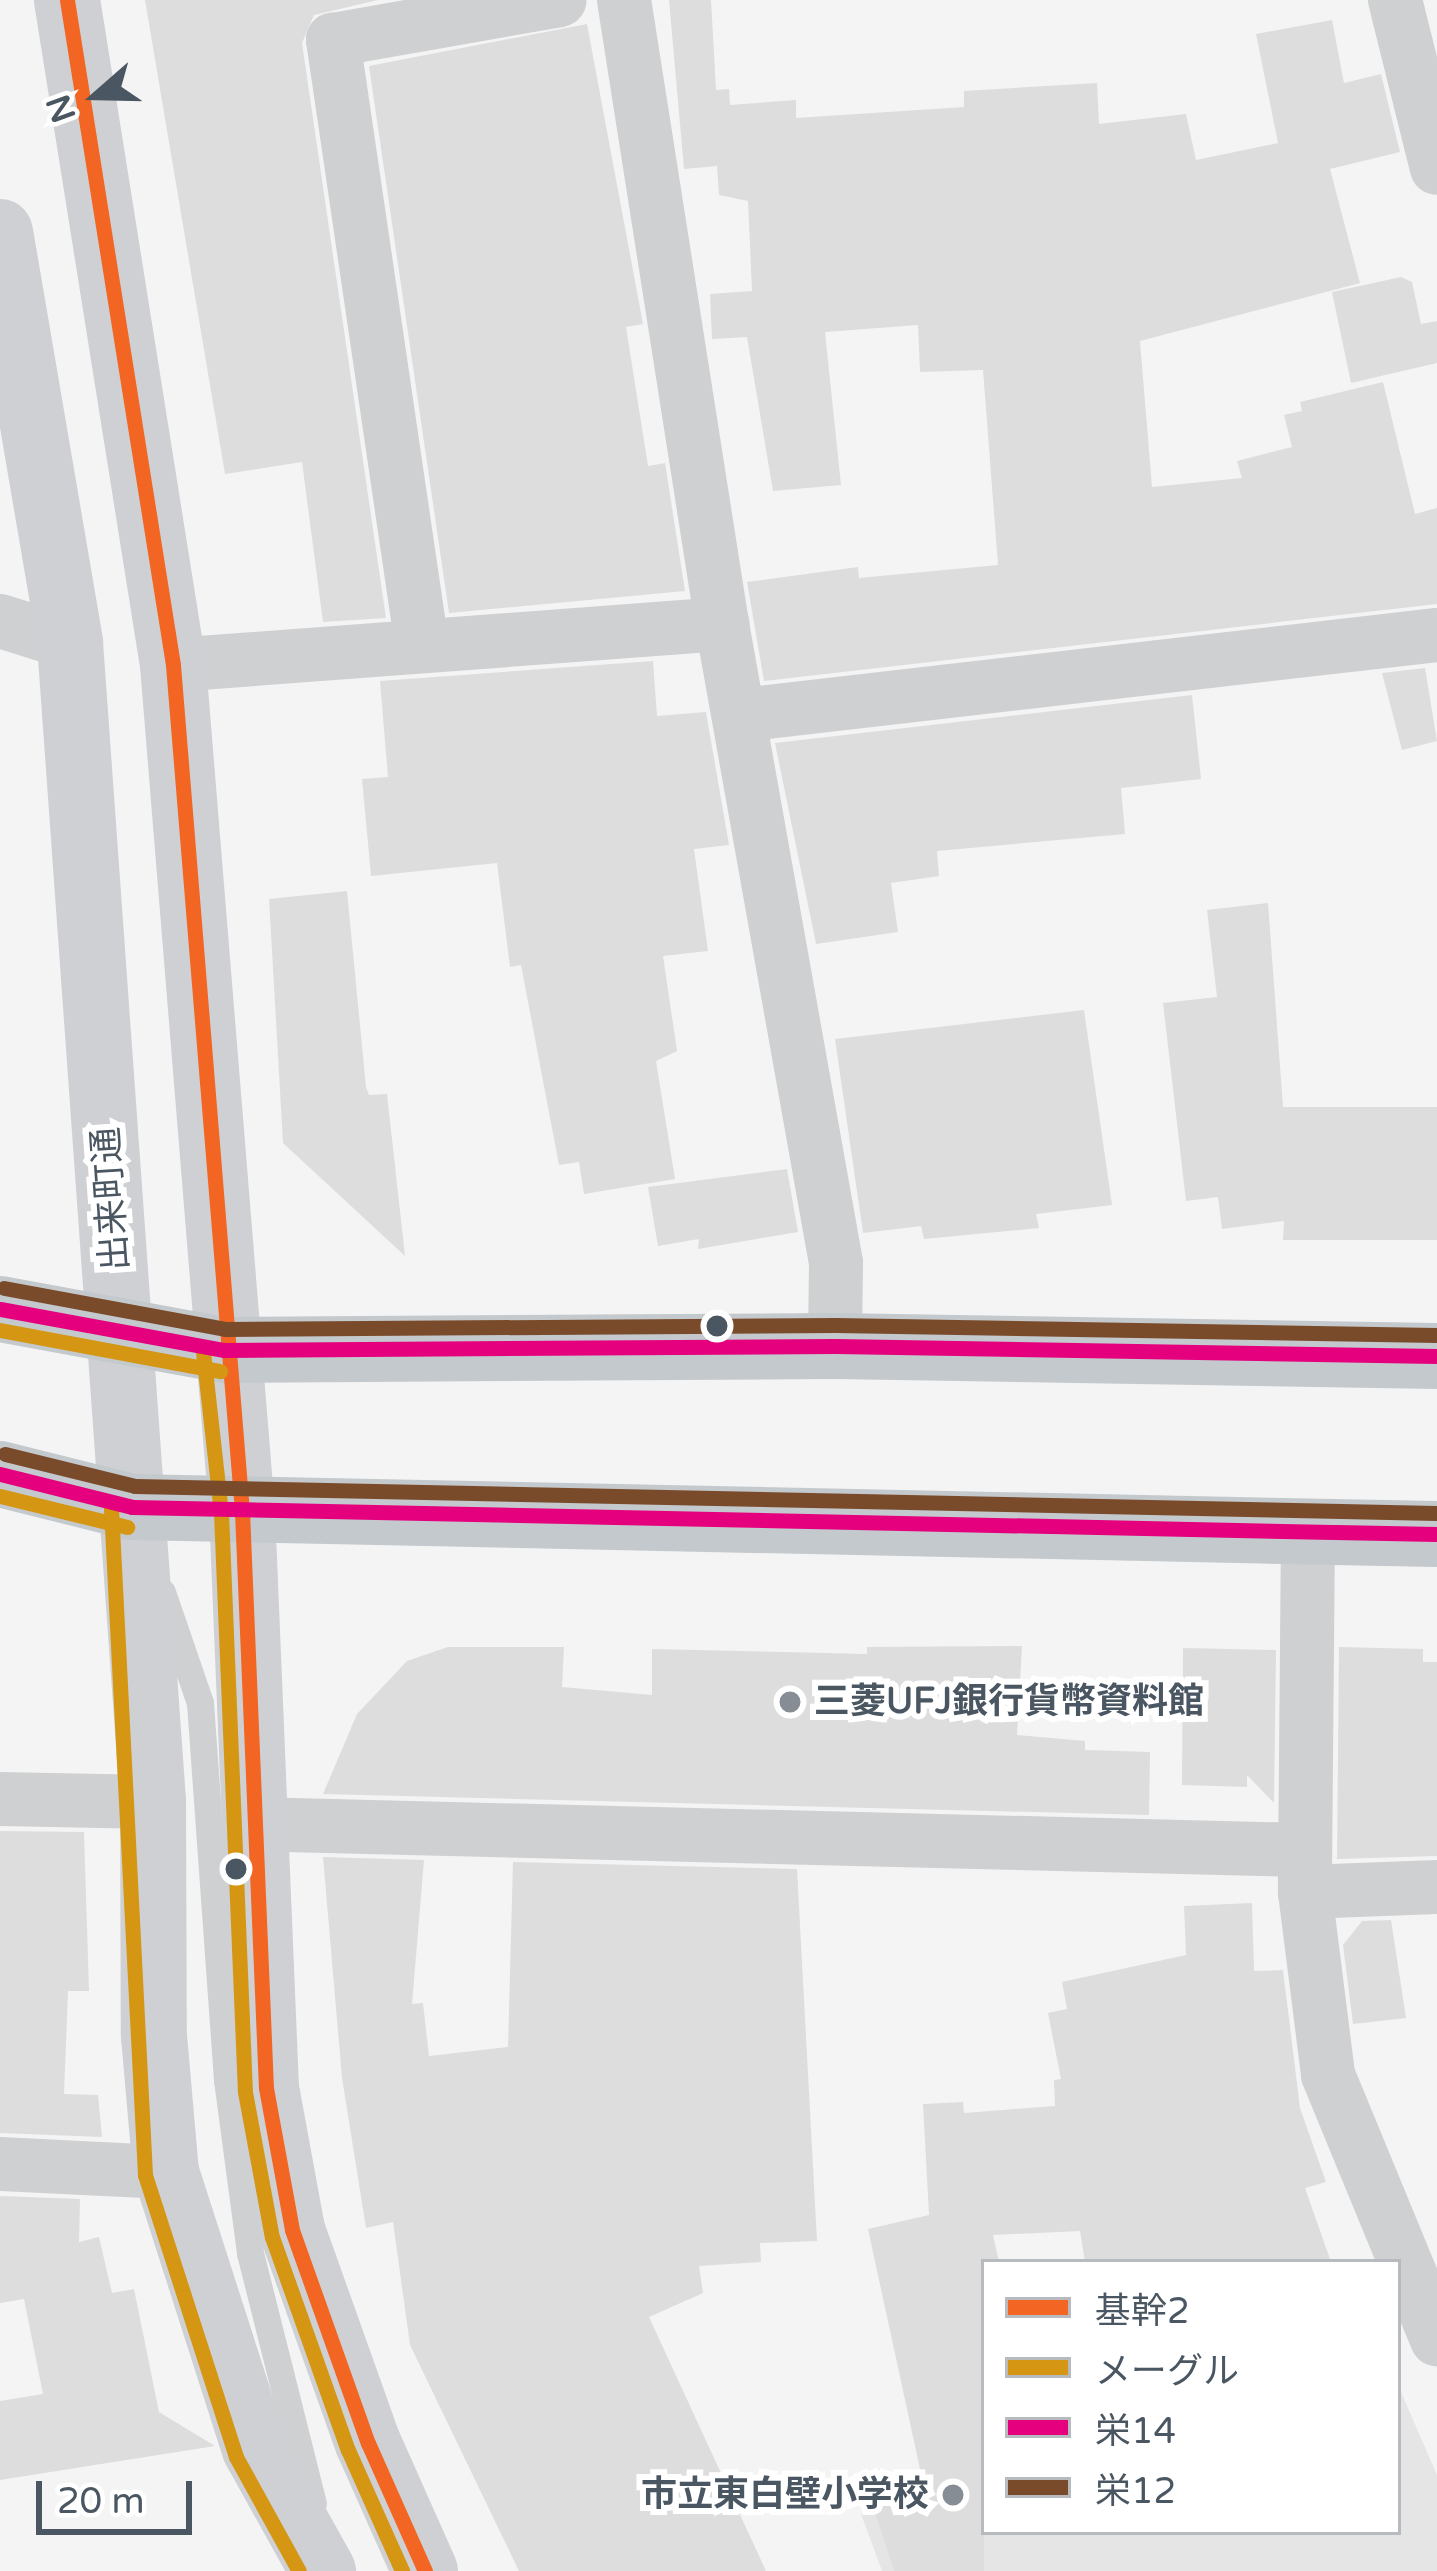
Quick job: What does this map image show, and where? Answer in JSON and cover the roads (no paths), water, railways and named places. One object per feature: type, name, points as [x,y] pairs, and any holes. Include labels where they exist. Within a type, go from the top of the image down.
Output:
[{"type":"highway","points":[[0,1309],[224,1350],[835,1346],[1437,1356]]},
{"type":"highway","points":[[0,1474],[132,1507],[1437,1534]]},
{"type":"main road","points":[[67,0],[173,665],[224,1350],[242,1511],[249,1824],[266,2088],[292,2230],[368,2443],[425,2571]]},
{"type":"main road","name":"出来町通","points":[[0,232],[70,643],[153,1802],[154,2036],[166,2172],[255,2449],[327,2571]]},
{"type":"street","points":[[422,646],[334,40],[559,0]]},
{"type":"street","points":[[624,0],[722,624],[836,1263],[835,1346]]},
{"type":"street","points":[[1395,0],[1424,58],[1437,168]]},
{"type":"street","points":[[0,621],[70,643]]},
{"type":"street","points":[[173,665],[722,624]]},
{"type":"street","points":[[741,715],[1437,635]]},
{"type":"street","points":[[1308,1532],[1305,1871],[1328,2075],[1437,2338]]},
{"type":"street","points":[[0,1799],[153,1802]]},
{"type":"street","points":[[249,1824],[1305,1871],[1437,1887]]},
{"type":"street","points":[[0,2164],[166,2172]]},
{"type":"lane","points":[[132,1507],[200,1703],[227,2080],[250,2253],[327,2571]]},
{"type":"place","name":"三菱UFJ銀行貨幣資料館","points":[[790,1702]]},
{"type":"place","name":"市立東白壁小学校","points":[[953,2495]]}]
